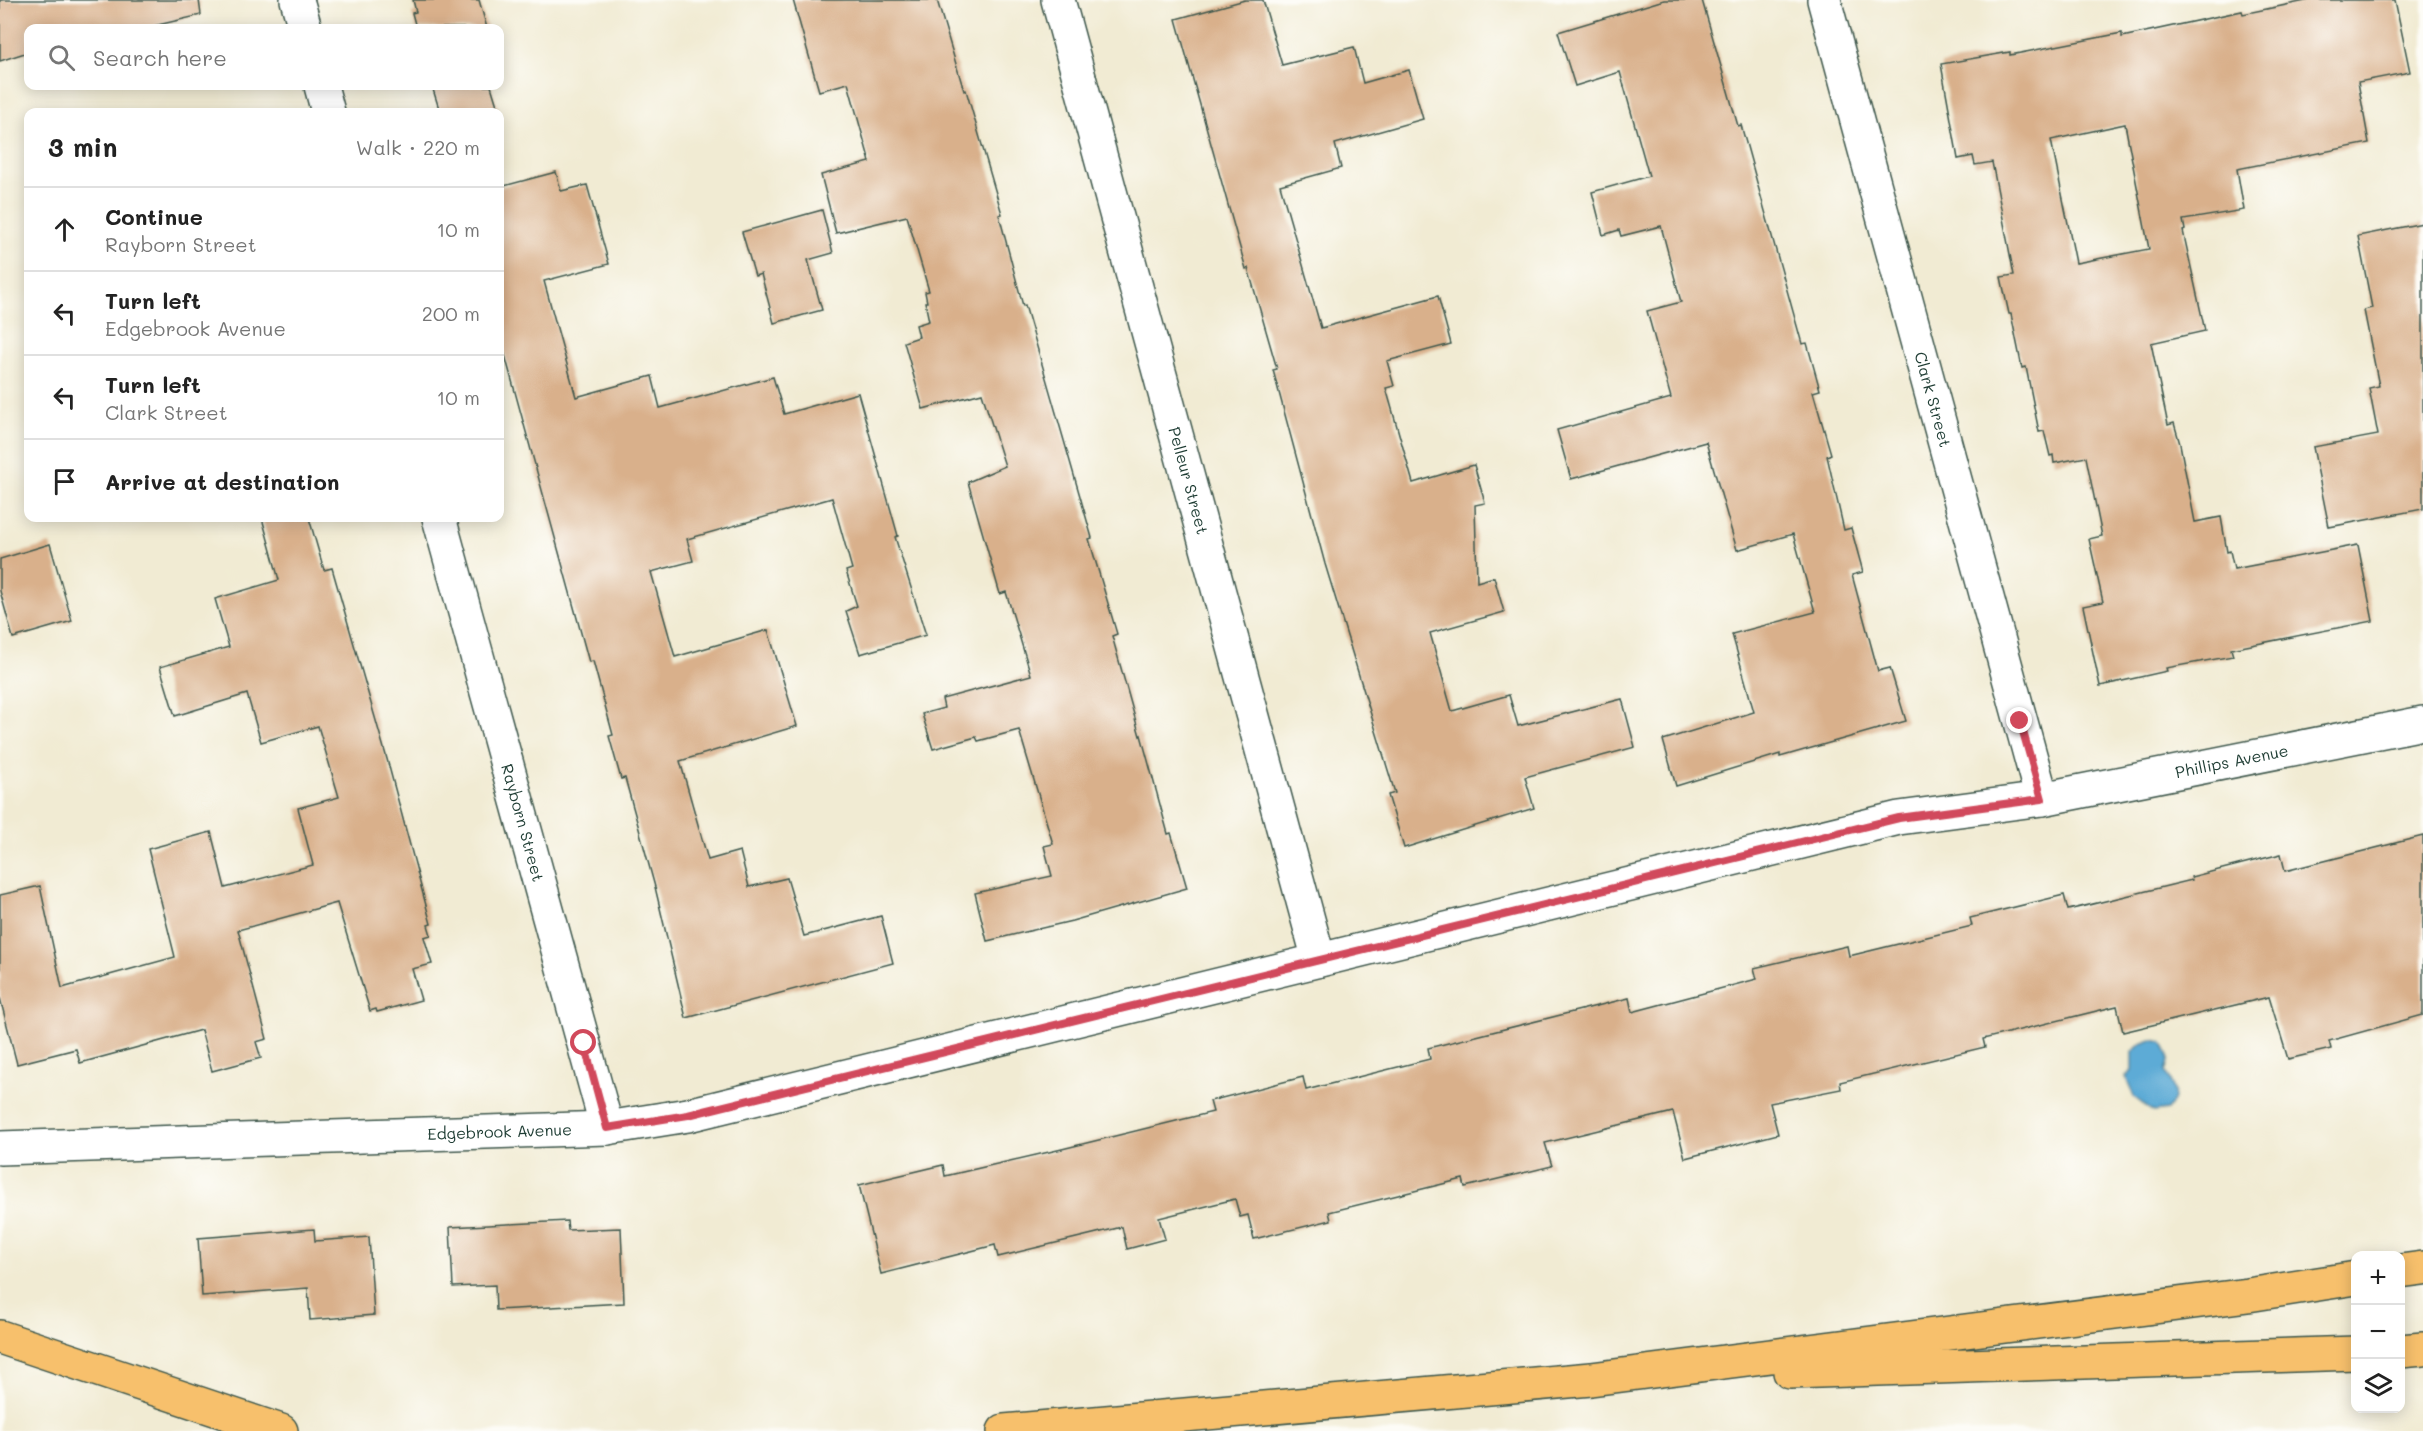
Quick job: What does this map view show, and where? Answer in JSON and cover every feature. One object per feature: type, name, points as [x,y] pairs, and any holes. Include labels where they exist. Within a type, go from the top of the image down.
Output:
[{"type":"highway","points":[[2405,1270],[2423,1268]]},
{"type":"highway","points":[[1004,1431],[1591,1379],[2248,1295],[2351,1279]]},
{"type":"highway","points":[[0,1337],[281,1431]]},
{"type":"highway","points":[[2405,1351],[2423,1349]]},
{"type":"highway","points":[[1591,1379],[2351,1353]]},
{"type":"street","points":[[297,0],[304,24]]},
{"type":"street","name":"Pelleur Street","points":[[1058,0],[1319,960]]},
{"type":"street","name":"Clark Street","points":[[1824,0],[2042,799]]},
{"type":"street","points":[[322,90],[327,108]]},
{"type":"street","name":"Rayborn Street","points":[[440,522],[607,1128]]},
{"type":"street","name":"Phillips Avenue","points":[[2042,799],[2423,723]]},
{"type":"street","name":"Edgebrook Avenue","points":[[0,1148],[607,1128],[688,1115],[1899,818],[2042,799]]},
{"type":"water","points":[[2152,1040],[2162,1042],[2167,1050],[2168,1060],[2165,1072],[2174,1091],[2173,1100],[2167,1110],[2153,1112],[2134,1097],[2126,1077],[2132,1071],[2132,1052],[2141,1044]]},
{"type":"building","points":[[0,0],[199,0],[201,15],[162,24],[24,24],[24,53],[0,61]]},
{"type":"building","points":[[413,0],[479,0],[486,24],[415,24],[412,13],[416,12]]},
{"type":"building","points":[[793,0],[937,0],[1002,214],[999,215],[1023,306],[1025,305],[1092,538],[1089,539],[1117,634],[1112,636],[1168,834],[1171,833],[1187,888],[1072,921],[987,941],[975,893],[1052,876],[1044,846],[1053,844],[1019,730],[978,741],[976,737],[933,749],[922,714],[944,708],[942,699],[1031,675],[1006,592],[1000,594],[968,482],[1005,466],[982,393],[923,409],[904,342],[919,337],[916,325],[929,321],[925,292],[929,291],[907,216],[836,233],[821,175],[870,162],[848,83],[819,91]]},
{"type":"building","points":[[1245,0],[1263,0],[1282,65],[1354,47],[1363,83],[1409,70],[1423,119],[1335,144],[1341,168],[1280,185],[1321,328],[1438,296],[1451,344],[1387,361],[1394,386],[1386,388],[1413,483],[1474,465],[1485,503],[1475,505],[1477,582],[1494,577],[1504,612],[1430,633],[1452,711],[1509,695],[1518,726],[1622,699],[1635,747],[1525,777],[1534,808],[1404,848],[1388,795],[1395,793],[1325,564],[1273,370],[1277,369],[1248,268],[1246,269],[1176,19]]},
{"type":"building","points":[[1664,0],[1702,0],[1738,126],[1741,125],[1802,344],[1807,343],[1820,390],[1813,392],[1831,454],[1827,456],[1844,530],[1851,528],[1863,572],[1852,575],[1878,671],[1890,668],[1906,721],[1780,757],[1780,754],[1676,786],[1663,740],[1754,712],[1732,634],[1815,612],[1793,534],[1737,550],[1706,442],[1571,479],[1557,430],[1671,398],[1647,311],[1681,302],[1661,226],[1621,236],[1619,230],[1603,235],[1592,192],[1649,176],[1620,72],[1575,86],[1558,32]]},
{"type":"building","points":[[2310,0],[2395,0],[2410,72],[2358,82],[2369,143],[2237,169],[2244,210],[2183,220],[2185,230],[2183,231],[2205,331],[2151,343],[2168,425],[2174,423],[2180,444],[2195,522],[2221,517],[2227,552],[2230,551],[2234,569],[2358,545],[2373,621],[2231,649],[2233,656],[2166,668],[2167,671],[2100,686],[2083,606],[2103,602],[2089,539],[2102,536],[2086,457],[2054,463],[2044,431],[2039,432],[2026,367],[2022,368],[2001,277],[2014,275],[1992,162],[1975,165],[1973,156],[1958,159],[1941,64],[2010,52],[2010,55],[2122,33],[2122,37],[2242,11],[2243,14]],"holes":[[[2125,124],[2149,249],[2076,263],[2051,140]]]},
{"type":"building","points":[[433,90],[492,90],[498,108],[439,108]]},
{"type":"building","points":[[556,172],[561,191],[587,185],[609,264],[544,281],[576,397],[652,376],[660,408],[773,377],[784,414],[858,393],[898,536],[895,537],[926,635],[860,654],[846,611],[857,606],[846,571],[852,569],[832,498],[687,539],[693,561],[651,572],[675,657],[768,630],[797,726],[680,761],[708,860],[740,851],[749,887],[787,878],[804,936],[881,916],[893,963],[686,1018],[655,887],[625,778],[621,779],[609,736],[613,735],[593,661],[589,662],[504,352],[504,186]]},
{"type":"building","points":[[822,210],[833,253],[808,260],[822,310],[774,323],[761,274],[755,276],[742,232]]},
{"type":"building","points":[[2423,223],[2423,509],[2329,527],[2313,447],[2378,435],[2369,388],[2379,386],[2364,310],[2372,308],[2358,236]]},
{"type":"building","points":[[263,522],[310,522],[324,570],[332,568],[387,759],[431,924],[428,925],[431,935],[424,937],[432,964],[412,969],[421,1000],[377,1012],[376,1009],[370,1011],[337,903],[238,930],[267,1039],[256,1042],[261,1058],[212,1071],[201,1030],[80,1063],[76,1049],[17,1064],[0,998],[0,895],[40,886],[62,988],[175,957],[148,849],[211,832],[225,888],[313,865],[298,808],[339,797],[318,726],[261,742],[247,694],[175,716],[160,667],[229,647],[215,599],[279,580]]},
{"type":"building","points":[[50,544],[72,621],[13,638],[0,591],[0,559]]},
{"type":"building","points":[[2423,836],[2423,1015],[2329,1041],[2331,1049],[2288,1059],[2269,997],[2123,1032],[2117,1006],[1983,1039],[1985,1047],[1840,1082],[1841,1089],[1770,1103],[1778,1134],[1685,1158],[1673,1112],[1545,1143],[1552,1166],[1465,1187],[1463,1179],[1329,1212],[1331,1220],[1254,1239],[1248,1215],[1240,1217],[1235,1199],[1159,1218],[1165,1239],[1127,1249],[1122,1227],[998,1257],[995,1245],[881,1274],[859,1185],[943,1165],[945,1176],[1062,1149],[1213,1112],[1210,1101],[1303,1077],[1306,1090],[1430,1059],[1428,1048],[1629,998],[1632,1012],[1757,979],[1754,968],[1847,946],[1849,956],[1972,926],[1970,918],[2064,895],[2068,910],[2192,880],[2191,877],[2281,854],[2285,871]]},
{"type":"building","points":[[567,1221],[568,1230],[621,1228],[624,1303],[496,1310],[495,1285],[453,1287],[450,1227]]},
{"type":"building","points":[[314,1229],[315,1241],[369,1237],[374,1315],[310,1320],[308,1288],[202,1296],[198,1238]]},
{"type":"route","points":[[584,1043],[607,1128],[688,1115],[1899,818],[2042,799],[2020,721]]}]
